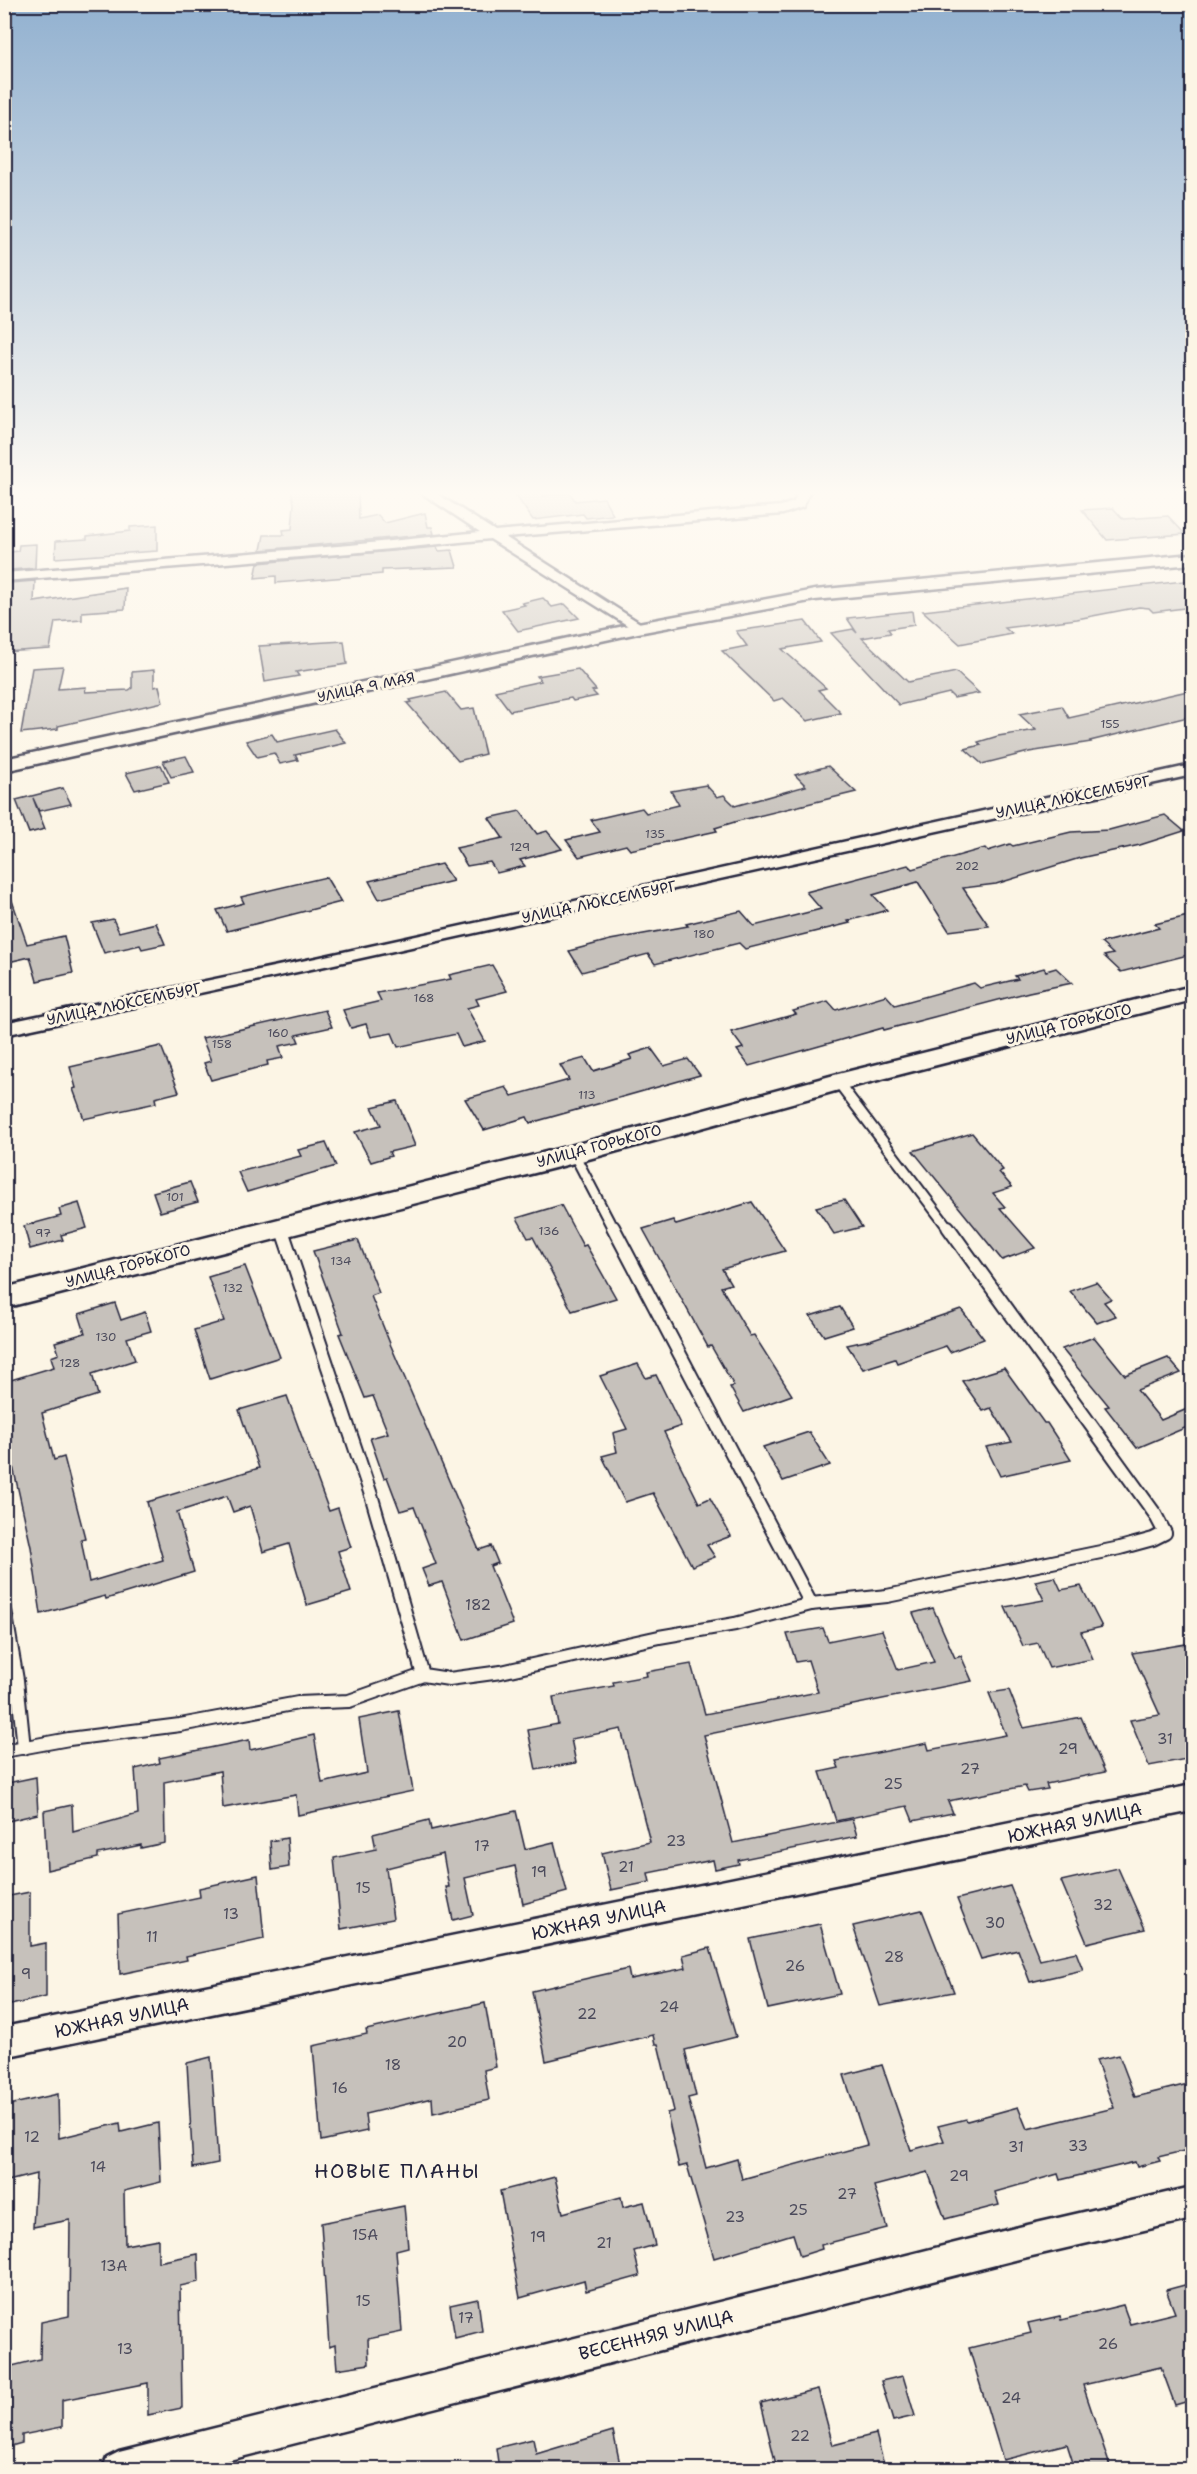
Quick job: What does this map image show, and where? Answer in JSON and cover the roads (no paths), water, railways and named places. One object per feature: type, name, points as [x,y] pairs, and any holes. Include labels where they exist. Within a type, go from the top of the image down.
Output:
[{"type":"street","points":[[603,605],[638,628]]},
{"type":"street","name":"УЛИЦА 9 МАЯ","points":[[4,765],[638,628],[763,605]]},
{"type":"street","name":"УЛИЦА ЛЮКСЕМБУРГ","points":[[4,1029],[328,961],[1192,770]]},
{"type":"street","name":"УЛИЦА ГОРЬКОГО","points":[[4,1298],[281,1226],[574,1154],[838,1082],[1192,993]]},
{"type":"street","name":"ЮЖНАЯ УЛИЦА","points":[[4,2042],[1192,1798]]},
{"type":"street","name":"ВЕСЕННЯЯ УЛИЦА","points":[[119,2469],[1007,2246],[1192,2203]]},
{"type":"lane","points":[[4,1751],[69,1739],[180,1725],[298,1703],[350,1701],[423,1675],[450,1679],[501,1672],[659,1637],[735,1624],[812,1604],[887,1596],[1120,1548],[1153,1539],[1165,1533],[1155,1514],[949,1229],[838,1082]]},
{"type":"lane","points":[[574,1154],[812,1604]]},
{"type":"lane","points":[[281,1226],[372,1498],[423,1675]]},
{"type":"lane","points":[[4,1604],[17,1680],[24,1748]]},
{"type":"district","name":"НОВЫЕ ПЛАНЫ","points":[[397,2171]]}]
